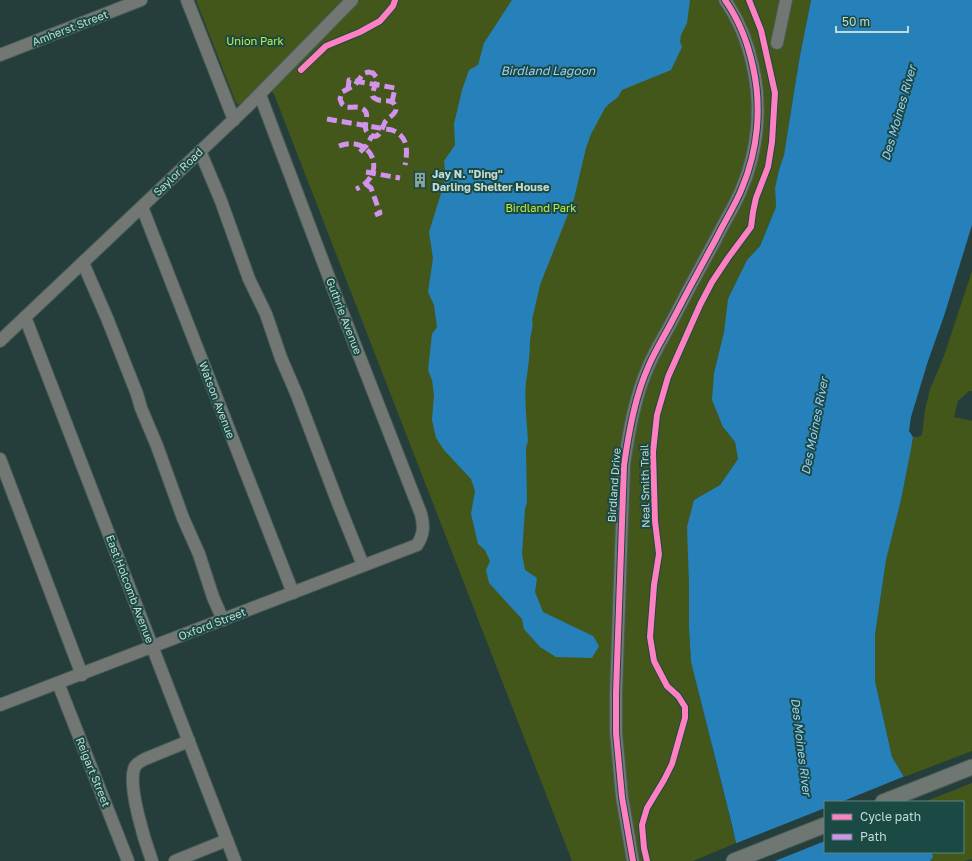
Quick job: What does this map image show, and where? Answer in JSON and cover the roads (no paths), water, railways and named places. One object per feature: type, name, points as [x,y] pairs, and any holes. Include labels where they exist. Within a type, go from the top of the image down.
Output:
[{"type":"main road","points":[[886,801],[972,767]]},
{"type":"main road","points":[[734,861],[824,825]]},
{"type":"street","name":"Amherst Street","points":[[0,55],[141,0]]},
{"type":"street","points":[[187,0],[234,120]]},
{"type":"street","name":"Saylor Road","points":[[0,341],[260,95],[352,0]]},
{"type":"street","name":"Birdland Drive","points":[[634,861],[622,797],[616,734],[616,693],[624,465],[634,409],[649,365],[736,202],[750,167],[755,145],[758,123],[756,82],[749,49],[745,38],[738,22],[725,0]]},
{"type":"street","points":[[777,43],[784,1]]},
{"type":"street","name":"Guthrie Avenue","points":[[260,95],[339,304],[421,514],[424,527],[422,538]]},
{"type":"street","points":[[200,151],[221,201],[252,285],[266,314],[280,358],[297,395],[363,565]]},
{"type":"street","name":"Watson Avenue","points":[[142,207],[293,593]]},
{"type":"street","points":[[82,263],[107,318],[183,518],[199,554],[223,620]]},
{"type":"street","name":"East Holcomb Avenue","points":[[25,317],[235,861]]},
{"type":"street","points":[[0,460],[82,675]]},
{"type":"street","name":"Oxford Street","points":[[0,705],[82,675],[417,545],[422,538]]},
{"type":"street","name":"Reigart Street","points":[[58,683],[128,861]]},
{"type":"street","points":[[152,861],[137,812],[133,784],[134,769],[145,759],[189,741]]},
{"type":"street","points":[[175,861],[227,840]]},
{"type":"water","name":"Birdland Lagoon","points":[[512,0],[690,0],[687,23],[681,35],[680,42],[682,47],[671,70],[622,90],[618,97],[605,108],[591,134],[586,148],[574,199],[540,285],[532,320],[533,326],[530,339],[525,389],[528,441],[526,448],[527,502],[525,509],[522,554],[525,570],[537,578],[535,592],[543,612],[593,636],[599,646],[592,658],[556,657],[540,647],[524,629],[522,619],[489,583],[486,570],[490,561],[485,550],[478,544],[471,514],[475,491],[471,479],[444,450],[436,438],[432,420],[434,395],[432,380],[428,370],[432,334],[437,327],[434,305],[428,292],[433,258],[429,232],[444,184],[444,161],[455,145],[454,124],[462,90],[469,70],[478,65],[484,43]]},
{"type":"water","name":"Des Moines River","points":[[811,0],[972,0],[972,225],[911,417],[909,431],[913,437],[901,500],[886,560],[875,635],[875,681],[892,757],[918,801],[824,801],[824,853],[932,853],[933,857],[930,861],[740,861],[691,662],[687,527],[694,500],[720,485],[738,459],[735,442],[723,427],[712,400],[714,373],[724,332],[728,299],[747,260],[760,246],[776,207],[775,188],[784,155],[799,61]]},
{"type":"place","name":"Jay N. \"Ding\" Darling Shelter House","points":[[420,180]]},
{"type":"park label","name":"Union Park","points":[[255,41]]},
{"type":"park label","name":"Birdland Park","points":[[541,208]]}]
